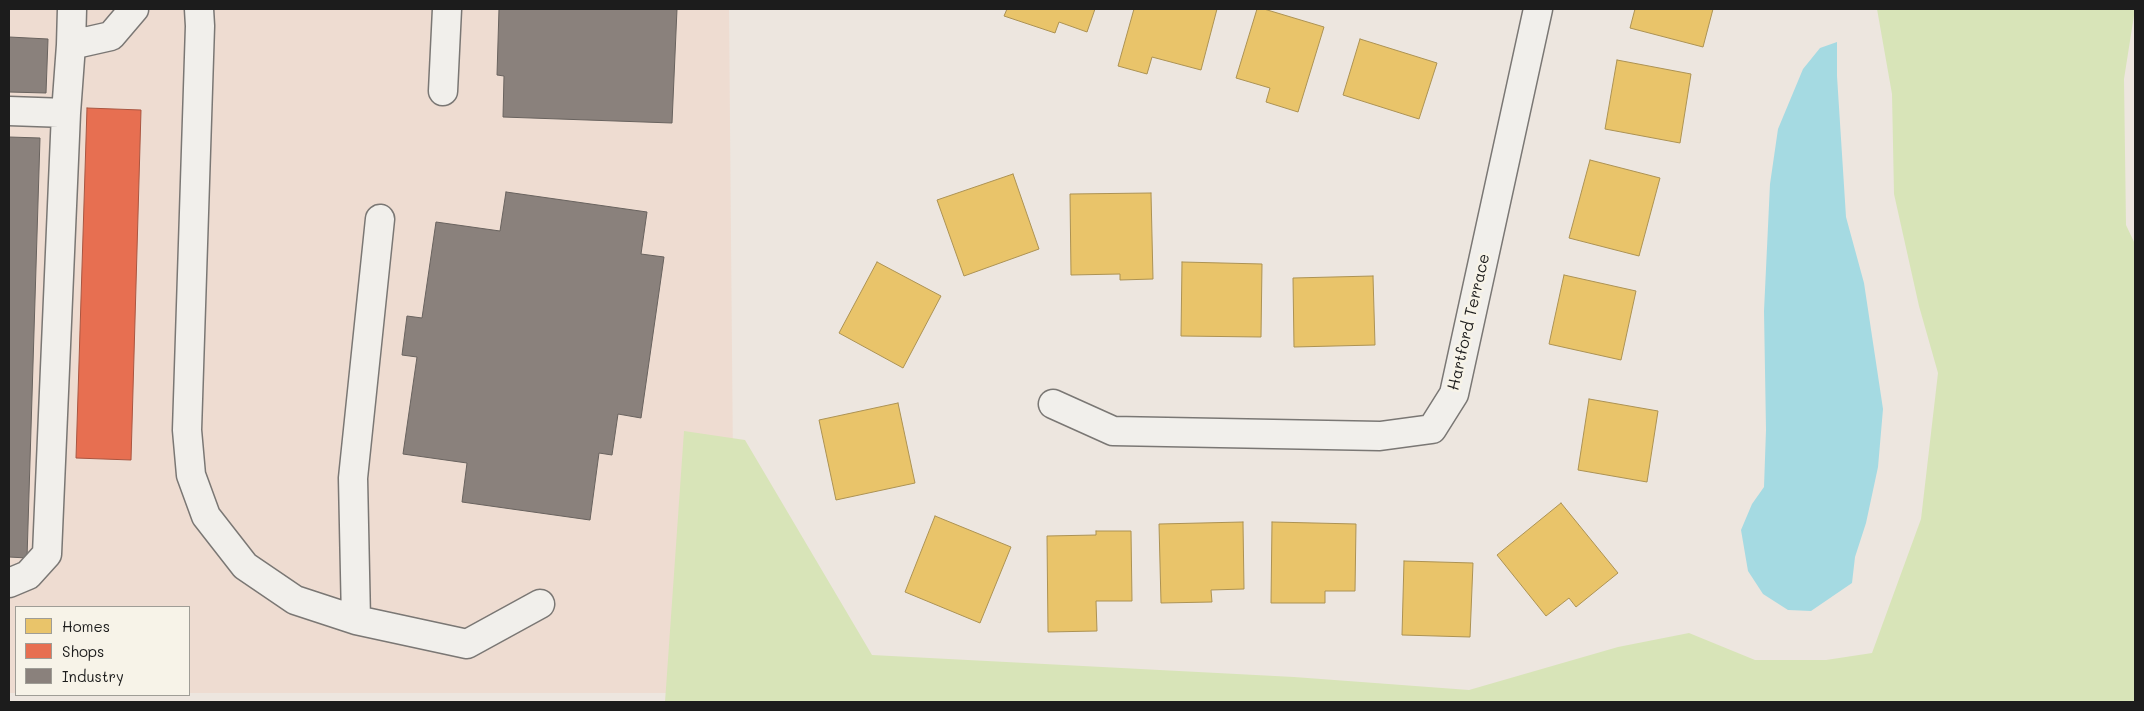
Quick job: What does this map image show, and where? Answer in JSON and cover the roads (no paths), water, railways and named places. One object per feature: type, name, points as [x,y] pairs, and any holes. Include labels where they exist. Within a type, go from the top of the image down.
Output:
[{"type":"street","points":[[9,583],[28,575],[47,554],[72,9]]},
{"type":"street","points":[[71,45],[111,36],[134,9]]},
{"type":"street","points":[[199,9],[187,430],[191,475],[206,516],[245,566],[295,600],[356,620],[467,644],[540,604]]},
{"type":"street","points":[[443,91],[447,9]]},
{"type":"street","name":"Hartford Terrace","points":[[1053,404],[1113,431],[1380,436],[1432,429],[1454,394],[1538,9]]},
{"type":"street","points":[[9,111],[66,113]]},
{"type":"street","points":[[356,620],[353,478],[380,220]]},
{"type":"water","points":[[1837,42],[1837,76],[1846,217],[1864,283],[1883,409],[1878,467],[1866,523],[1855,557],[1852,583],[1811,611],[1788,610],[1763,594],[1748,571],[1741,530],[1752,504],[1764,487],[1766,430],[1764,311],[1770,184],[1778,129],[1803,69],[1820,48]]}]
